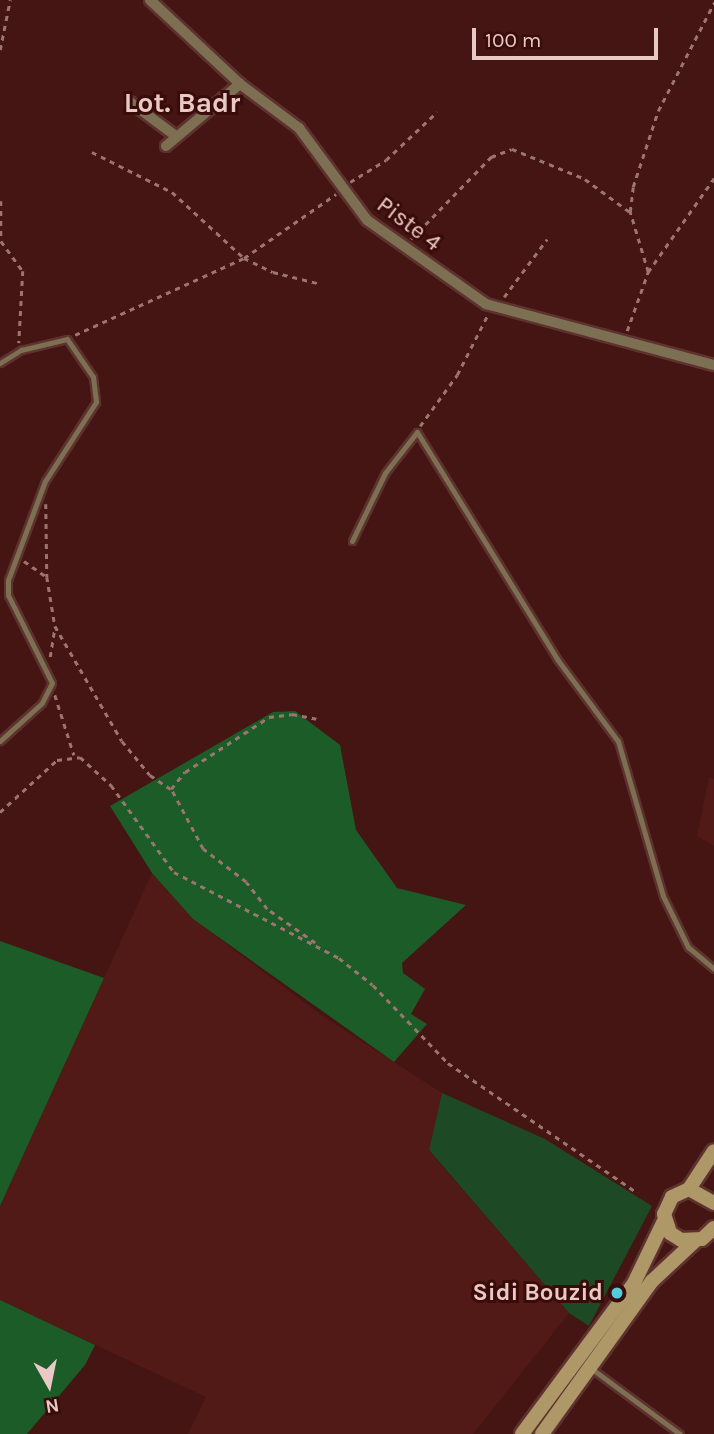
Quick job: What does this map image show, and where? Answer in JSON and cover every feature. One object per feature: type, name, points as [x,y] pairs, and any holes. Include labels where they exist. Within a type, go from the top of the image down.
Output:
[{"type":"main road","points":[[522,1434],[634,1283],[664,1221],[668,1202],[689,1189],[714,1151]]},
{"type":"main road","points":[[689,1189],[714,1201]]},
{"type":"main road","points":[[664,1221],[675,1237],[714,1246]]},
{"type":"main road","points":[[542,1434],[652,1281],[714,1228]]},
{"type":"street","name":"Piste 4","points":[[150,0],[240,84],[299,128],[340,188],[401,248],[494,308],[624,338],[714,365]]},
{"type":"street","points":[[166,146],[240,84]]},
{"type":"street","points":[[130,102],[176,136]]},
{"type":"lane","points":[[0,363],[21,350],[67,339],[93,377],[96,402],[45,481],[15,555],[8,595],[47,667],[51,685],[42,704],[0,741]]},
{"type":"lane","points":[[352,541],[385,473],[417,432],[557,659],[618,741],[663,896],[688,947],[714,969]]},
{"type":"lane","points":[[590,1368],[680,1434]]},
{"type":"path","points":[[0,50],[10,0]]},
{"type":"path","points":[[648,272],[630,212],[658,111],[714,3]]},
{"type":"path","points":[[67,339],[244,258],[340,188],[386,160],[437,112]]},
{"type":"path","points":[[401,248],[500,151],[523,150],[576,174],[630,212]]},
{"type":"path","points":[[92,152],[172,192],[244,258],[273,272],[321,284]]},
{"type":"path","points":[[624,338],[648,272],[714,178]]},
{"type":"path","points":[[1,201],[1,241],[23,271],[21,350]]},
{"type":"path","points":[[417,432],[457,375],[494,308],[547,239]]},
{"type":"path","points":[[45,481],[47,576],[55,626],[47,667]]},
{"type":"path","points":[[15,555],[47,576]]},
{"type":"path","points":[[55,626],[122,741],[150,775],[171,789],[203,849],[246,883],[267,909],[365,977],[407,1025],[484,1090],[638,1193]]},
{"type":"path","points":[[51,685],[74,755],[111,785],[174,872],[317,946]]},
{"type":"path","points":[[171,789],[185,772],[269,717],[292,714],[317,719]]},
{"type":"path","points":[[0,812],[57,760],[74,755]]},
{"type":"shaded area","points":[[709,777],[714,779],[714,846],[697,836]]},
{"type":"shaded area","points":[[152,873],[193,919],[324,1017],[442,1093],[429,1151],[569,1313],[473,1434],[188,1434],[206,1397],[0,1300],[0,1206]]},
{"type":"green space","points":[[295,711],[340,745],[356,830],[397,888],[466,905],[402,963],[403,973],[425,989],[411,1014],[427,1024],[394,1062],[193,919],[152,873],[110,806],[273,712]]},
{"type":"green space","points":[[0,941],[104,978],[0,1206]]},
{"type":"green space","points":[[442,1093],[545,1139],[652,1206],[589,1326],[569,1313],[429,1150]]},
{"type":"green space","points":[[0,1300],[95,1345],[85,1365],[27,1434],[0,1434]]},
{"type":"place","name":"Sidi Bouzid","points":[[617,1293]]},
{"type":"district","name":"Lot. Badr","points":[[182,103]]}]
